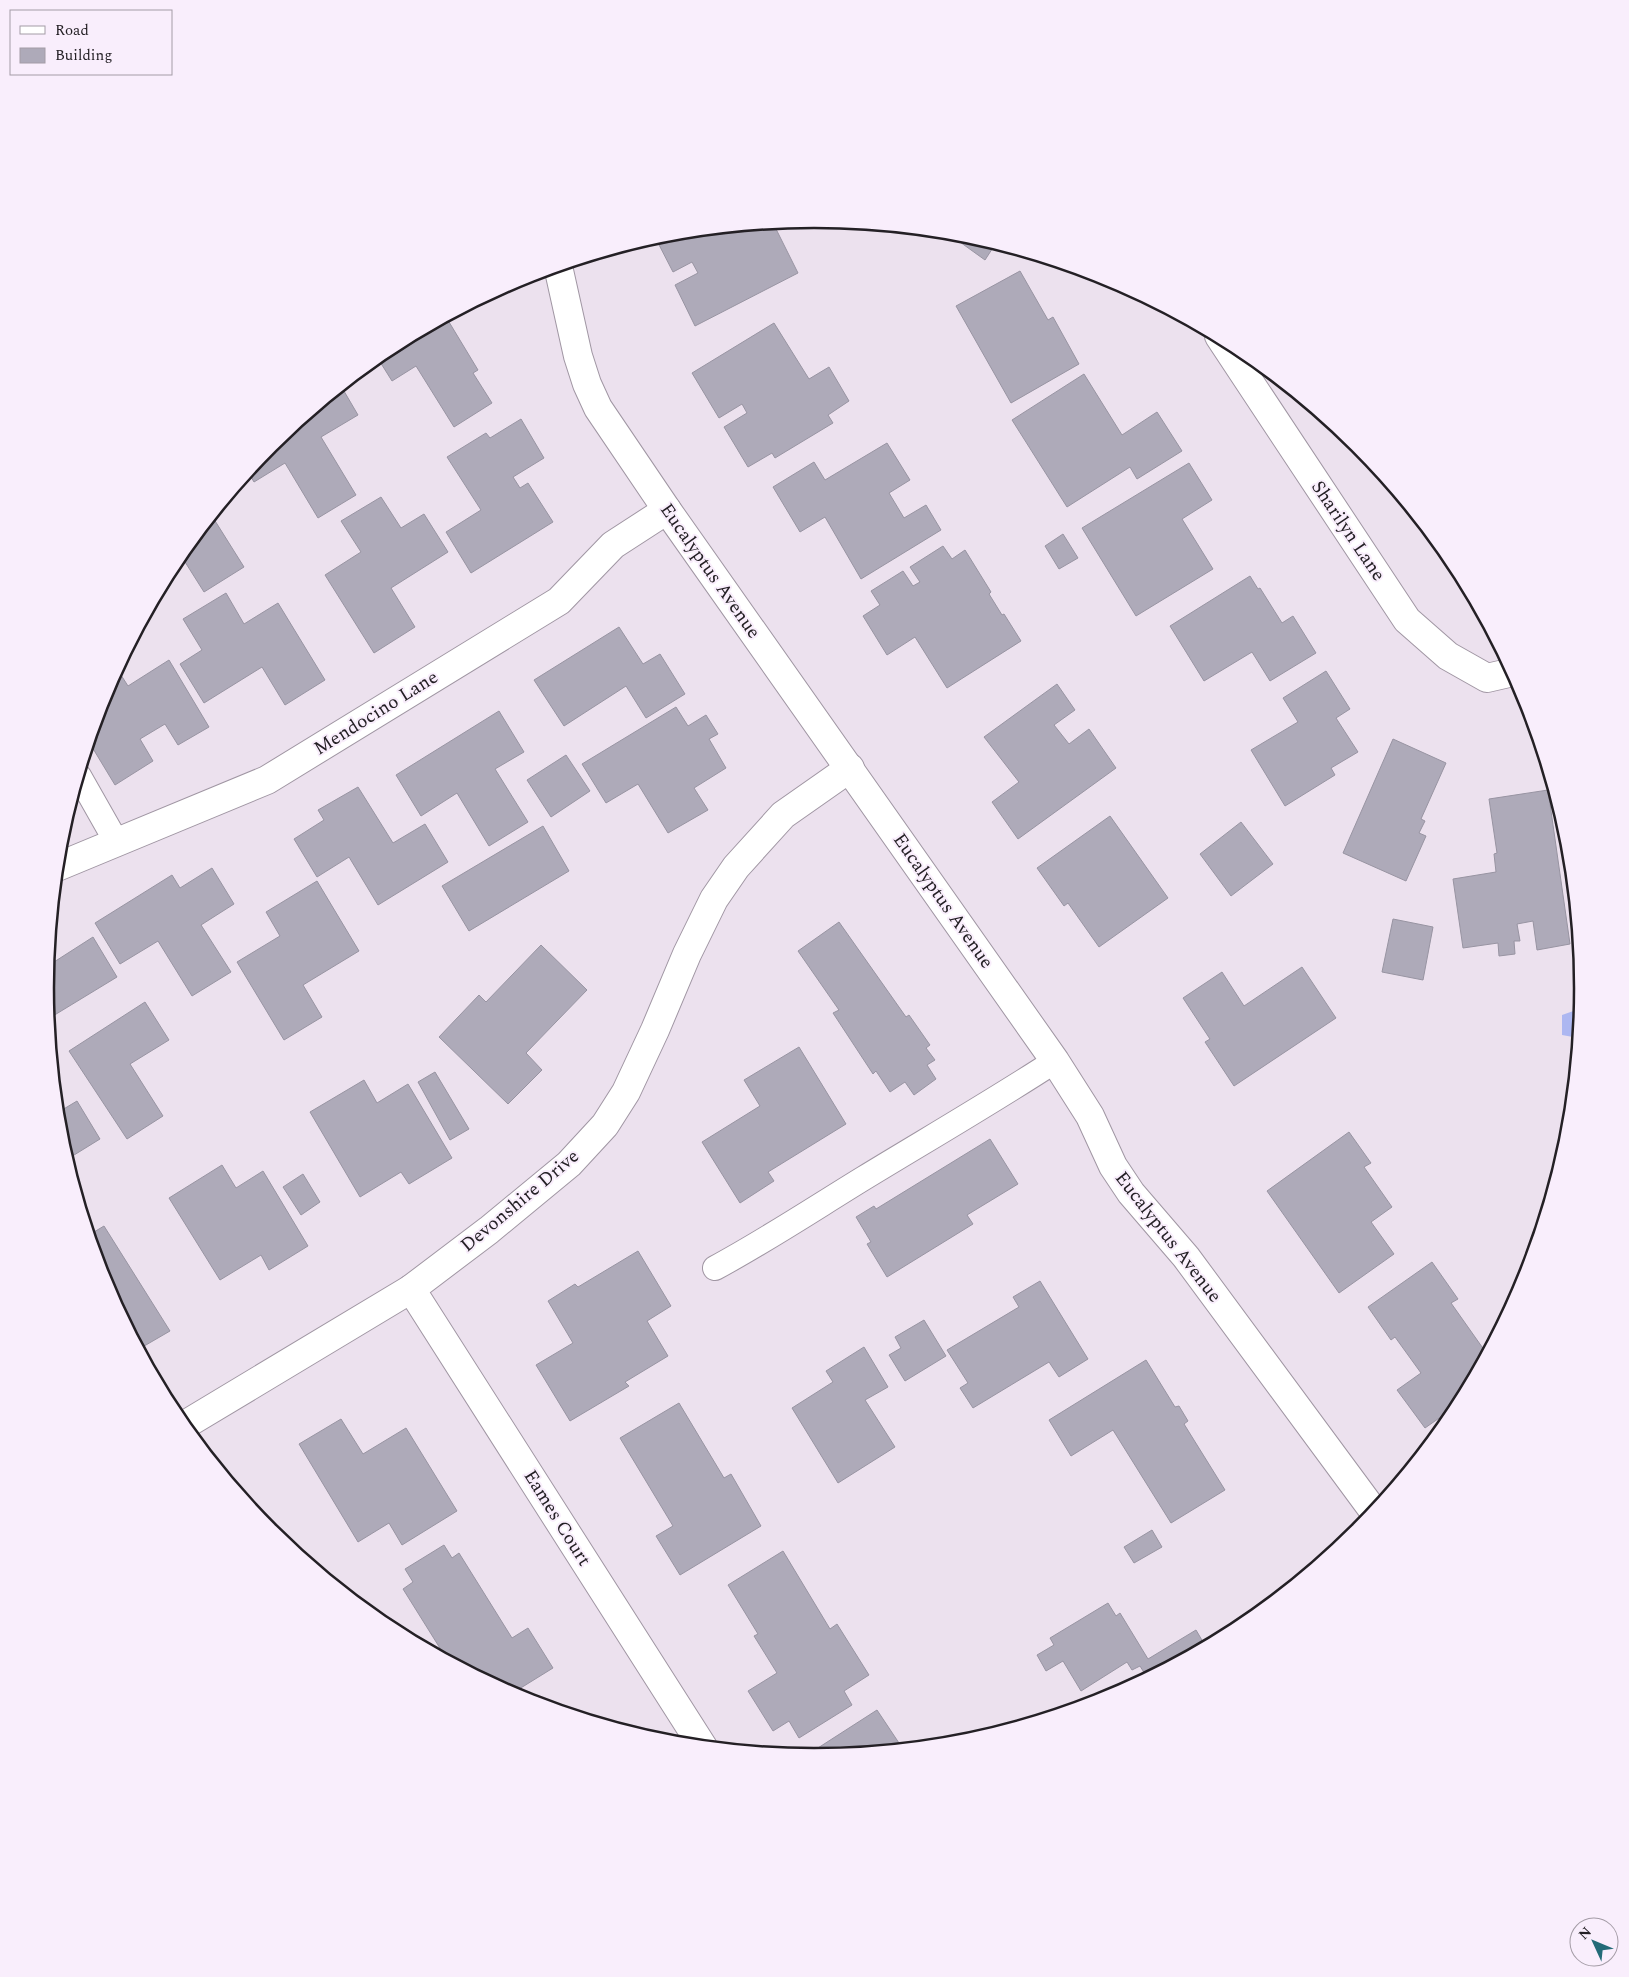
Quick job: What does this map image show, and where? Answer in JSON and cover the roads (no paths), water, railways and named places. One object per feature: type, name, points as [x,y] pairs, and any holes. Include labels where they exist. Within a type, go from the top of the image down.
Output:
[{"type":"street","name":"Eucalyptus Avenue","points":[[559,272],[578,356],[587,384],[598,408],[666,510],[850,768],[1055,1061],[1090,1116],[1113,1166],[1131,1193],[1186,1256],[1370,1507]]},
{"type":"street","name":"Sharilyn Lane","points":[[1229,351],[1407,620],[1448,656],[1487,678],[1507,674]]},
{"type":"street","name":"Mendocino Lane","points":[[64,864],[267,780],[559,601],[613,545],[666,510]]},
{"type":"street","name":"Devonshire Drive","points":[[189,1422],[411,1289],[489,1230],[569,1164],[605,1125],[626,1092],[687,954],[714,899],[742,860],[783,815],[850,768]]},
{"type":"street","name":"Eames Court","points":[[411,1289],[699,1740]]},
{"type":"lane","points":[[83,783],[117,843]]},
{"type":"lane","points":[[715,1268],[780,1232],[864,1179],[980,1110],[1055,1061]]},
{"type":"water","points":[[1575,1011],[1574,1039],[1573,1037],[1562,1035],[1562,1015]]}]
